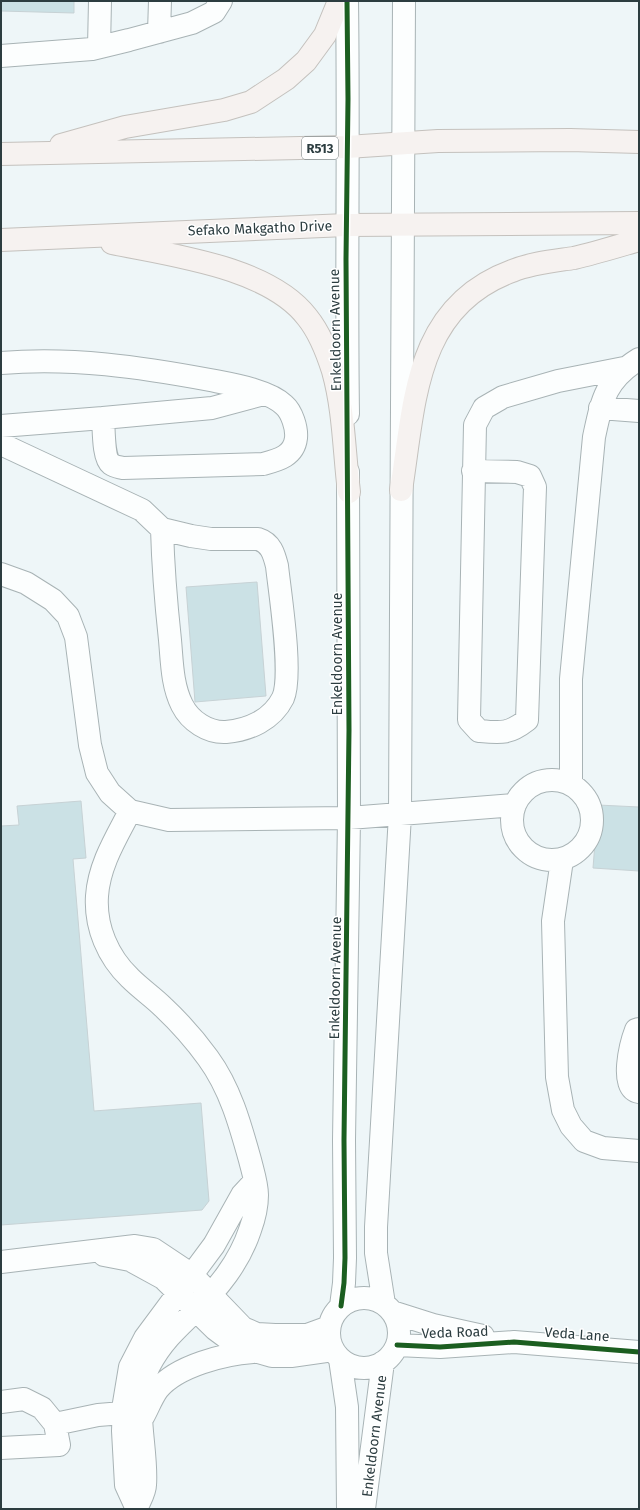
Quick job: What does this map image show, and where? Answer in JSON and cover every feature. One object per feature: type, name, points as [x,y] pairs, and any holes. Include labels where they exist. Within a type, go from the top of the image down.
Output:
[{"type":"main road","points":[[37,152],[101,133],[166,119],[224,110],[251,102],[281,83],[297,71],[306,61],[325,35],[339,1]]},
{"type":"main road","name":"R513","points":[[1,154],[37,152],[347,147],[438,141],[563,140],[639,142]]},
{"type":"main road","name":"Sefako Makgatho Drive","points":[[1,240],[402,223],[639,223]]},
{"type":"main road","points":[[80,236],[205,263],[239,273],[268,286],[299,307],[307,316],[322,341],[333,372],[339,407],[349,492]]},
{"type":"main road","points":[[401,490],[417,390],[426,357],[443,321],[453,309],[487,282],[514,270],[546,262],[576,257],[639,240]]},
{"type":"street","points":[[99,47],[100,1]]},
{"type":"street","points":[[158,32],[160,1]]},
{"type":"street","points":[[1,56],[99,47],[192,23],[214,12],[222,1]]},
{"type":"street","name":"Enkeldoorn Avenue","points":[[341,1306],[345,1258],[344,1140],[349,818],[349,492],[346,225],[347,1]]},
{"type":"street","points":[[388,1308],[374,1300],[362,1298],[341,1306],[334,1316],[330,1327],[329,1339],[337,1354],[350,1365],[361,1368],[373,1367],[383,1362],[392,1354],[397,1345],[399,1328],[388,1308],[376,1253],[376,1227],[400,815],[402,143],[404,1]]},
{"type":"street","points":[[1,363],[81,361],[136,367],[238,385],[264,394],[284,405],[293,418],[296,438],[292,451],[282,459],[263,464],[114,467],[106,455],[103,418]]},
{"type":"street","points":[[571,784],[571,679],[594,437],[600,408],[610,385],[631,364]]},
{"type":"street","points":[[473,471],[517,472],[530,476],[535,487],[527,720],[514,730],[495,732],[479,731],[469,720],[473,471],[475,425],[484,408],[503,397],[558,381],[631,364]]},
{"type":"street","points":[[1,426],[212,408],[264,394]]},
{"type":"street","points":[[600,408],[639,411]]},
{"type":"street","points":[[1,444],[142,510],[162,529],[211,539],[258,539],[265,542],[275,556],[287,659],[283,696],[269,716],[259,723],[237,731],[220,732],[203,728],[192,719],[183,707],[176,690],[172,666],[162,529]]},
{"type":"street","points":[[101,491],[114,467]]},
{"type":"street","points":[[1,574],[26,583],[48,597],[68,616],[76,637],[90,745],[97,773],[110,793],[130,811],[169,820],[349,818],[515,805]]},
{"type":"street","points":[[558,780],[571,784],[582,792],[590,804],[593,818],[592,832],[585,845],[575,854],[562,860],[549,861],[537,858],[526,852],[518,842],[513,830],[512,818],[515,805],[521,794],[531,786],[544,781],[558,780]]},
{"type":"street","points":[[130,811],[106,858],[97,897],[98,922],[108,951],[129,978],[163,1007],[208,1058],[228,1092],[242,1132],[255,1181],[257,1195],[254,1216],[246,1241],[227,1276],[196,1310],[163,1342],[147,1368],[132,1416]]},
{"type":"street","points":[[562,860],[553,921],[556,1077],[563,1110],[571,1126],[584,1142],[603,1148],[639,1151]]},
{"type":"street","points":[[639,1029],[636,1030],[632,1039],[627,1079],[630,1087],[639,1092]]},
{"type":"street","points":[[137,1508],[145,1486],[132,1416],[130,1367],[145,1338],[214,1245],[242,1195],[255,1181]]},
{"type":"street","points":[[1,1262],[135,1246],[153,1249],[192,1275],[242,1328],[257,1334],[307,1335],[330,1327]]},
{"type":"street","points":[[94,1252],[130,1260],[163,1278],[196,1310],[238,1346],[253,1352],[272,1356],[337,1354]]},
{"type":"street","name":"Veda Road","points":[[388,1308],[433,1325],[514,1342]]},
{"type":"street","name":"Veda Road","points":[[397,1345],[440,1347],[514,1342]]},
{"type":"street","name":"Veda Lane","points":[[514,1342],[639,1352]]},
{"type":"street","points":[[55,1424],[98,1415],[132,1416],[159,1388],[174,1376],[194,1366],[223,1356],[253,1352]]},
{"type":"street","name":"Enkeldoorn Avenue","points":[[337,1354],[347,1407],[348,1509]]},
{"type":"street","name":"Enkeldoorn Avenue","points":[[364,1509],[383,1362]]},
{"type":"street","points":[[1,1402],[24,1399],[42,1408],[55,1424],[59,1445],[1,1448]]},
{"type":"building","points":[[1,1],[74,1],[74,13],[1,11]]},
{"type":"building","points":[[257,582],[266,696],[195,702],[186,587]]},
{"type":"building","points":[[81,801],[86,858],[73,859],[94,1111],[201,1103],[209,1201],[202,1210],[1,1225],[1,826],[19,825],[17,806]]},
{"type":"building","points":[[598,805],[639,807],[639,871],[593,868]]},
{"type":"cycle path","points":[[341,1306],[345,1258],[344,1140],[349,730],[346,259],[348,99],[347,1]]},
{"type":"cycle path","points":[[397,1345],[440,1347],[514,1342],[639,1352]]}]
